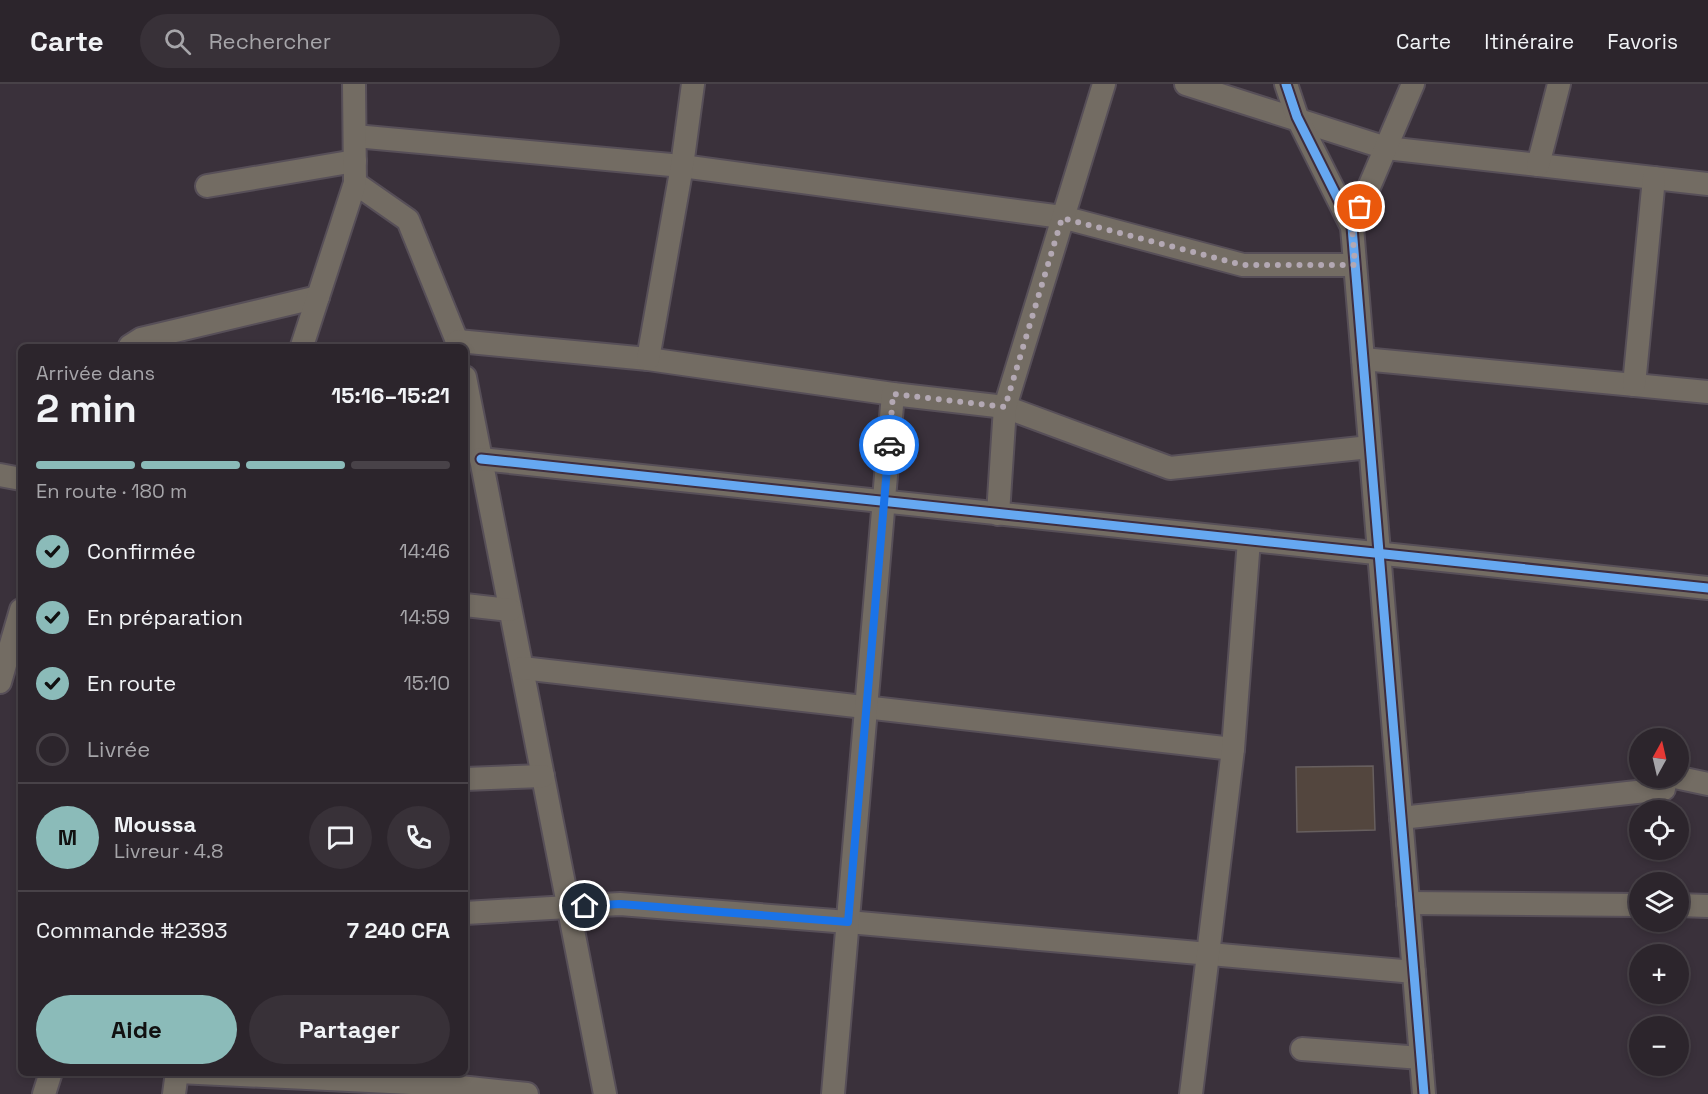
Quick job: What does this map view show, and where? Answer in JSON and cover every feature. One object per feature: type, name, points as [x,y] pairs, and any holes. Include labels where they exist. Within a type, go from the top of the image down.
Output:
[{"type":"street","points":[[303,344],[355,172],[354,84]]},
{"type":"street","points":[[648,358],[682,166],[693,84]]},
{"type":"street","points":[[998,514],[1005,407],[1104,84]]},
{"type":"street","points":[[1186,84],[1297,117],[1386,148],[1708,184]]},
{"type":"street","points":[[1286,84],[1297,117],[1352,227],[1424,1094]]},
{"type":"street","points":[[1352,227],[1413,84]]},
{"type":"street","points":[[1538,165],[1559,84]]},
{"type":"street","points":[[355,136],[682,166],[1062,218],[1243,265],[1355,265]]},
{"type":"street","points":[[207,186],[355,172],[408,220],[458,344]]},
{"type":"street","points":[[1634,385],[1654,178]]},
{"type":"street","points":[[133,344],[141,339],[318,297]]},
{"type":"street","points":[[468,345],[648,358],[893,394],[1005,407],[1170,468],[1370,447]]},
{"type":"street","points":[[1363,359],[1708,392]]},
{"type":"street","points":[[468,392],[605,1094]]},
{"type":"street","points":[[834,1094],[893,394]]},
{"type":"street","points":[[481,459],[1708,588]]},
{"type":"street","points":[[0,475],[18,478]]},
{"type":"street","points":[[1191,1094],[1233,749],[1249,540]]},
{"type":"street","points":[[468,605],[510,610]]},
{"type":"street","points":[[0,682],[18,620]]},
{"type":"street","points":[[522,668],[1233,749]]},
{"type":"street","points":[[468,779],[543,776]]},
{"type":"street","points":[[1689,780],[1708,784]]},
{"type":"street","points":[[1401,818],[1664,788]]},
{"type":"street","points":[[1408,903],[1629,905]]},
{"type":"street","points":[[468,913],[620,904],[1414,972]]},
{"type":"street","points":[[1689,905],[1708,906]]},
{"type":"street","points":[[1302,1049],[1421,1058]]},
{"type":"street","points":[[44,1094],[50,1076]]},
{"type":"street","points":[[174,1094],[177,1076]]},
{"type":"street","points":[[263,1076],[432,1084],[527,1094]]},
{"type":"building","points":[[1373,766],[1375,830],[1297,832],[1296,767]]},
{"type":"cycle path","points":[[1286,84],[1297,117],[1352,227],[1424,1094]]},
{"type":"cycle path","points":[[481,459],[1708,588]]},
{"type":"way so far","points":[[889,445],[893,394],[1005,407],[1062,218],[1243,265],[1355,265],[1352,227],[1360,207]]},
{"type":"route","points":[[585,906],[620,904],[848,922],[889,445]]}]
